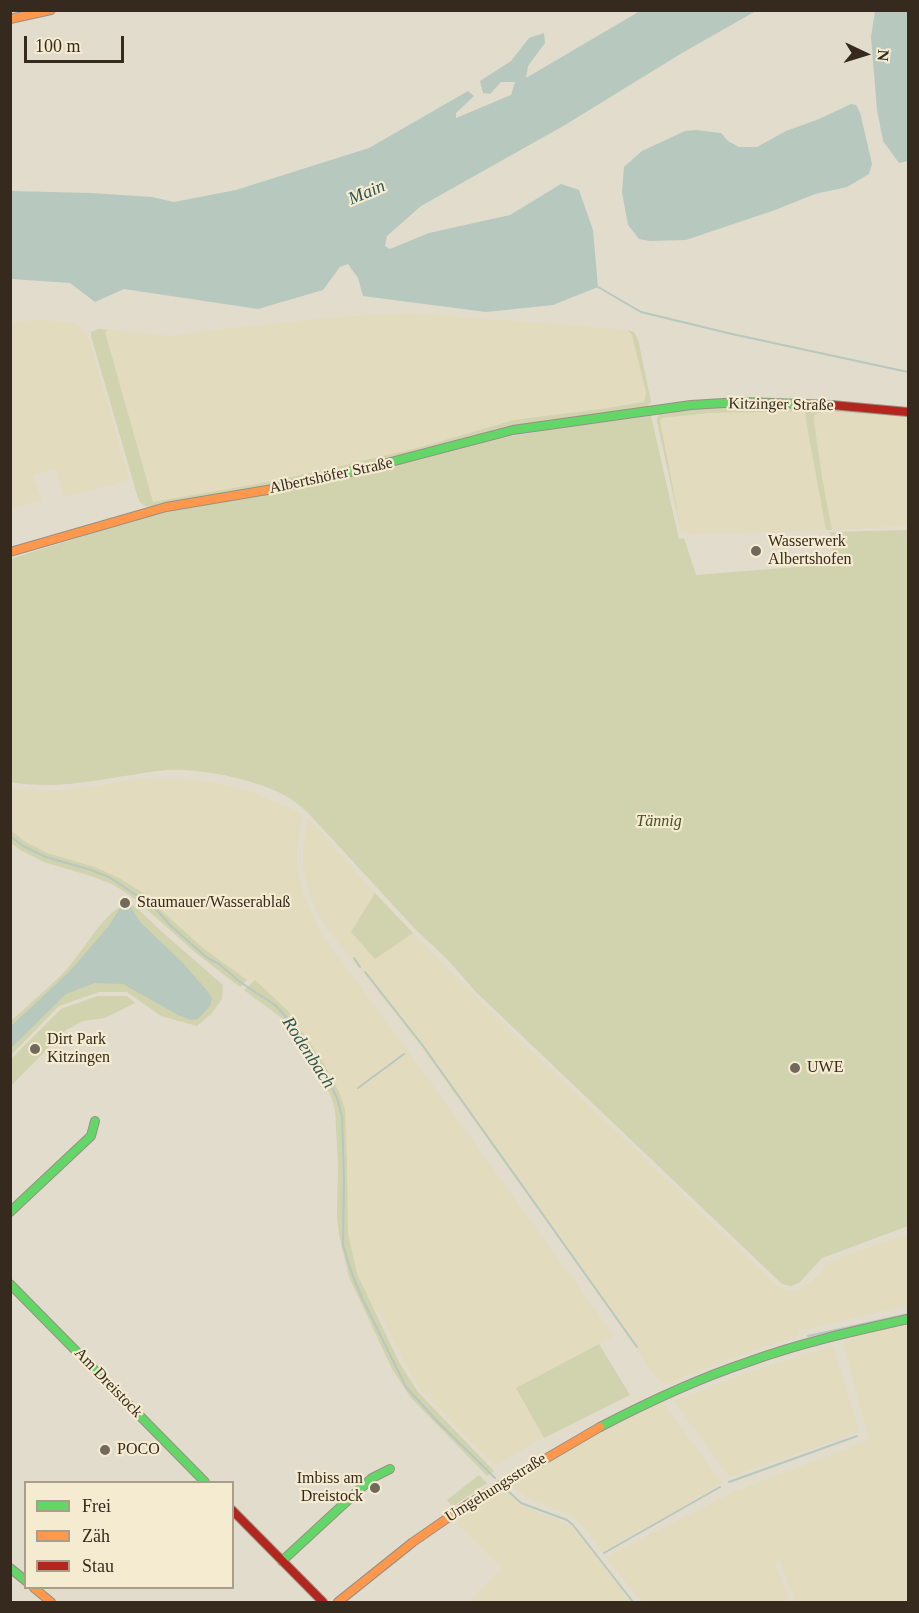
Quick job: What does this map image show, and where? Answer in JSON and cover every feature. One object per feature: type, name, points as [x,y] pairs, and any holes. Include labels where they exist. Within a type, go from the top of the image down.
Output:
[{"type":"street","points":[[10,20],[51,10]]},
{"type":"street","name":"Kitzinger Straße","points":[[654,409],[740,402],[832,405],[909,412]]},
{"type":"street","name":"Albertshöfer Straße","points":[[10,552],[166,507],[270,490],[368,468],[513,430],[654,409]]},
{"type":"street","points":[[10,1212],[91,1136],[95,1121]]},
{"type":"street","name":"Am Dreistock","points":[[10,1284],[204,1481]]},
{"type":"street","name":"Umgehungsstraße","points":[[338,1602],[462,1507],[577,1438],[666,1394],[725,1370],[853,1331],[909,1319]]},
{"type":"street","points":[[282,1561],[372,1478],[390,1469]]},
{"type":"street","points":[[234,1512],[323,1602]]},
{"type":"street","points":[[10,1568],[24,1579]]},
{"type":"street","points":[[36,1589],[51,1602]]},
{"type":"shaded area","points":[[408,313],[628,330],[632,334],[635,345],[646,398],[640,403],[524,418],[421,447],[328,469],[153,502],[105,332],[108,330],[171,336],[328,318]]},
{"type":"shaded area","points":[[42,320],[74,323],[87,334],[129,479],[64,497],[56,469],[32,474],[42,501],[11,508],[11,322]]},
{"type":"shaded area","points":[[805,411],[826,530],[682,535],[660,421],[662,418],[709,413]]},
{"type":"shaded area","points":[[823,411],[908,417],[908,526],[832,530],[814,422],[814,415]]},
{"type":"shaded area","points":[[137,779],[196,780],[222,784],[254,793],[299,812],[302,817],[297,848],[297,869],[303,893],[325,939],[614,1336],[516,1388],[543,1438],[498,1464],[492,1463],[421,1390],[404,1362],[379,1311],[374,1311],[357,1274],[348,1234],[345,1109],[324,1064],[255,981],[247,980],[203,948],[140,891],[95,867],[47,853],[24,841],[11,830],[10,788],[63,790]]},
{"type":"shaded area","points":[[308,818],[375,893],[351,932],[375,958],[413,933],[499,1020],[778,1286],[790,1291],[803,1288],[821,1273],[827,1262],[908,1234],[908,1305],[798,1331],[799,1336],[745,1353],[665,1384],[654,1375],[416,1041],[329,931],[317,912],[303,868]]},
{"type":"shaded area","points":[[908,1324],[908,1602],[795,1602],[779,1559],[774,1562],[790,1602],[642,1602],[605,1557],[734,1492],[869,1440],[843,1342],[873,1331]]},
{"type":"shaded area","points":[[833,1346],[859,1432],[729,1477],[674,1401],[749,1372]]},
{"type":"shaded area","points":[[661,1400],[722,1483],[603,1553],[586,1529],[576,1520],[565,1513],[527,1498],[508,1483],[578,1441]]},
{"type":"shaded area","points":[[501,1487],[522,1506],[574,1528],[631,1602],[469,1602],[501,1568],[457,1524],[457,1516]]},
{"type":"green space","points":[[98,329],[108,330],[105,332],[153,502],[328,469],[421,447],[514,420],[644,402],[646,393],[632,335],[628,330],[634,332],[638,339],[651,402],[646,408],[442,447],[304,480],[149,507],[142,504],[138,498],[91,336],[91,332]]},
{"type":"green space","points":[[741,406],[828,407],[908,415],[908,417],[823,411],[814,415],[832,530],[826,530],[805,411],[709,413],[662,418],[660,421],[682,535],[657,422],[658,416],[672,410]]},
{"type":"green space","name":"Tännig","points":[[651,416],[679,539],[684,538],[696,575],[834,564],[830,532],[908,530],[908,1226],[822,1258],[799,1283],[791,1286],[782,1284],[475,991],[311,816],[289,798],[259,784],[211,773],[180,770],[58,785],[11,782],[10,559],[152,515],[225,502],[415,461],[507,437]]},
{"type":"green space","points":[[11,830],[24,841],[47,853],[95,867],[140,891],[203,948],[247,980],[240,987],[197,954],[135,899],[114,885],[44,862],[22,851],[11,843]]},
{"type":"green space","points":[[375,893],[413,933],[375,959],[351,932]]},
{"type":"green space","points":[[128,902],[223,985],[222,999],[211,1014],[197,1026],[161,1016],[127,992],[99,992],[59,1006],[11,1055],[11,1021],[66,970],[109,915]]},
{"type":"green space","points":[[255,980],[288,1011],[324,1064],[345,1109],[348,1234],[357,1274],[400,1364],[418,1392],[494,1471],[487,1476],[411,1398],[392,1369],[349,1277],[339,1235],[335,1110],[331,1096],[283,1019],[244,990]]},
{"type":"green space","name":"Dirt Park Kitzingen","points":[[97,996],[127,996],[135,1003],[105,1018],[83,1021],[66,1030],[11,1086],[11,1059],[61,1009]]},
{"type":"green space","points":[[599,1344],[630,1395],[544,1438],[516,1388]]},
{"type":"green space","points":[[479,1475],[487,1483],[452,1507],[447,1500]]},
{"type":"water","name":"Main","points":[[640,11],[756,11],[682,53],[565,125],[421,206],[387,236],[385,246],[390,249],[429,233],[510,215],[561,184],[579,190],[593,230],[598,287],[553,305],[486,312],[363,296],[358,278],[348,264],[340,267],[323,290],[258,309],[124,289],[95,302],[70,283],[11,279],[11,191],[152,197],[174,202],[236,190],[369,148],[468,91],[474,96],[456,113],[456,118],[511,95],[515,82],[501,82],[490,94],[483,93],[480,81],[511,61],[529,38],[544,33],[545,43],[528,66],[526,78]]},
{"type":"water","points":[[875,11],[908,11],[908,161],[899,163],[883,141],[877,110],[871,37]]},
{"type":"water","points":[[851,104],[856,105],[860,112],[872,164],[869,174],[847,187],[815,194],[686,240],[639,239],[628,225],[622,192],[624,167],[642,151],[685,131],[696,130],[721,133],[728,141],[739,147],[757,147],[786,131]]},
{"type":"water","points":[[128,903],[140,922],[183,963],[209,993],[212,999],[210,1006],[198,1019],[191,1020],[123,984],[95,983],[66,994],[11,1048],[11,1026],[69,972],[108,927],[122,905]]},
{"type":"waterway","points":[[598,287],[641,312],[908,372]]},
{"type":"waterway","name":"Rodenbach","points":[[10,836],[23,846],[46,857],[109,877],[154,907],[170,925],[206,957],[275,1005],[287,1018],[329,1081],[342,1116],[343,1245],[362,1298],[406,1387],[495,1478]]},
{"type":"waterway","points":[[354,958],[360,967]]},
{"type":"waterway","points":[[365,972],[423,1046],[637,1347]]},
{"type":"waterway","points":[[358,1088],[404,1054]]},
{"type":"waterway","points":[[808,1336],[908,1314]]},
{"type":"waterway","points":[[729,1482],[857,1436]]},
{"type":"waterway","points":[[604,1553],[720,1487]]},
{"type":"waterway","name":"Rodenbach","points":[[506,1489],[521,1503],[567,1520],[573,1525],[633,1602]]},
{"type":"traffic: fast","points":[[273,489],[368,468],[513,430],[691,405],[740,402],[804,404]]},
{"type":"traffic: fast","points":[[10,1212],[91,1136],[95,1121]]},
{"type":"traffic: fast","points":[[10,1284],[204,1481]]},
{"type":"traffic: fast","points":[[600,1427],[710,1376],[768,1355],[807,1343],[908,1319]]},
{"type":"traffic: fast","points":[[282,1561],[372,1478],[390,1469]]},
{"type":"traffic: fast","points":[[10,1568],[24,1579]]},
{"type":"traffic: slow","points":[[10,19],[51,10]]},
{"type":"traffic: slow","points":[[10,552],[166,507],[273,489]]},
{"type":"traffic: slow","points":[[338,1602],[413,1542],[468,1504],[600,1427]]},
{"type":"traffic: slow","points":[[35,1589],[51,1602]]},
{"type":"traffic: jam","points":[[804,404],[908,412]]},
{"type":"traffic: jam","points":[[234,1512],[323,1602]]},
{"type":"place","name":"Wasserwerk Albertshofen","points":[[756,551]]},
{"type":"place","name":"Staumauer/Wasserablaß","points":[[125,903]]},
{"type":"place","name":"Dirt Park Kitzingen","points":[[35,1049]]},
{"type":"place","name":"UWE","points":[[795,1068]]},
{"type":"place","name":"POCO","points":[[105,1450]]},
{"type":"place","name":"Imbiss am Dreistock","points":[[375,1488]]}]
